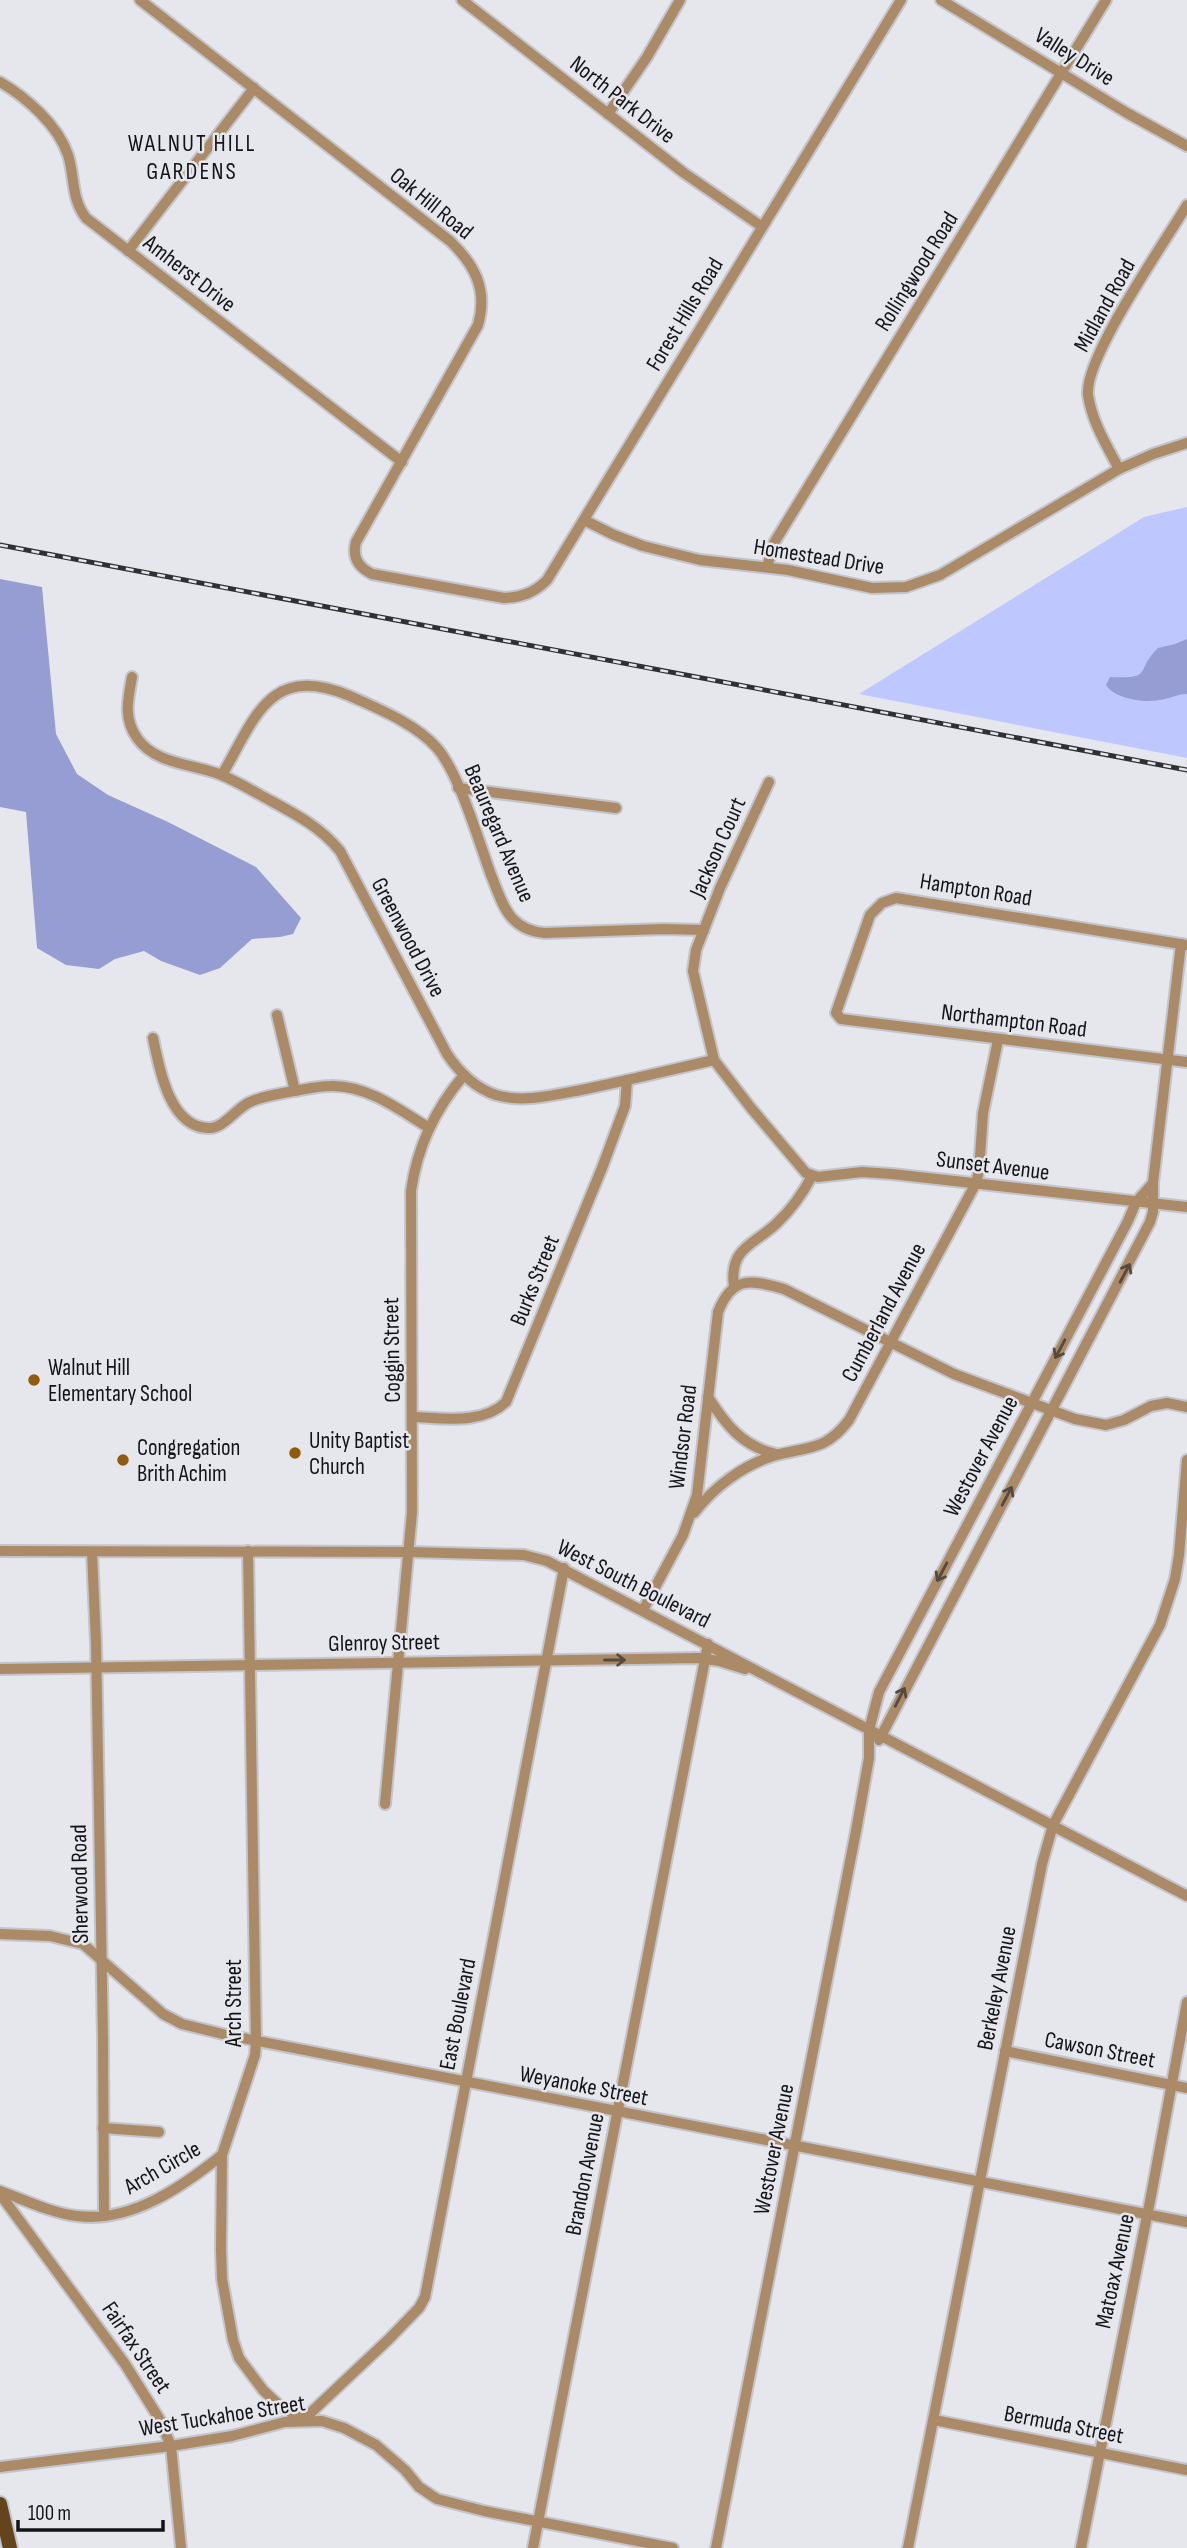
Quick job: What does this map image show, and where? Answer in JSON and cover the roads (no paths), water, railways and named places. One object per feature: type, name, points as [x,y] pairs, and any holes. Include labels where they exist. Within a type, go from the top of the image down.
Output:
[{"type":"main road","points":[[0,2504],[10,2548]]},
{"type":"street","name":"Oak Hill Road","points":[[140,0],[450,241],[463,254],[478,277],[482,301],[478,326],[354,549],[357,562],[372,573],[471,592]]},
{"type":"street","name":"North Park Drive","points":[[462,0],[684,173],[761,226]]},
{"type":"street","points":[[608,114],[647,57],[680,0]]},
{"type":"street","name":"Forest Hills Road","points":[[471,592],[504,598],[517,597],[534,592],[547,580],[901,0]]},
{"type":"street","name":"Valley Drive","points":[[941,0],[1187,146]]},
{"type":"street","name":"Rollingwood Road","points":[[767,567],[774,543],[1106,0]]},
{"type":"street","name":"Amherst Drive","points":[[0,82],[22,98],[54,129],[68,154],[75,196],[79,209],[86,218],[402,462]]},
{"type":"street","points":[[128,251],[254,88]]},
{"type":"street","name":"Midland Road","points":[[1119,469],[1093,413],[1088,394],[1091,373],[1112,328],[1187,205]]},
{"type":"street","name":"Homestead Drive","points":[[584,520],[614,535],[673,555],[724,564],[767,567],[872,588],[906,587],[940,575],[1119,469],[1187,443]]},
{"type":"street","name":"Greenwood Drive","points":[[132,677],[127,715],[142,744],[160,757],[222,775],[310,822],[330,839],[340,851],[447,1054],[464,1075],[482,1090],[520,1099],[533,1099],[714,1060]]},
{"type":"street","name":"Beauregard Avenue","points":[[222,775],[270,698],[287,688],[317,686],[352,697],[386,713],[421,734],[438,748],[458,788],[498,893],[512,918],[526,929],[545,933],[704,930]]},
{"type":"street","name":"Jackson Court","points":[[704,930],[720,888],[769,782]]},
{"type":"street","points":[[458,788],[616,807]]},
{"type":"street","name":"Hampton Road","points":[[837,1017],[840,1000],[870,915],[875,908],[891,899],[937,904],[1184,945]]},
{"type":"street","points":[[704,930],[696,950],[693,971],[714,1060],[719,1070],[799,1165],[812,1176],[805,1190],[778,1223],[742,1250],[733,1263],[734,1287],[745,1283],[784,1290],[954,1374],[1085,1421],[1106,1425],[1124,1420],[1150,1406],[1167,1403],[1187,1407]]},
{"type":"street","name":"Westover Avenue","points":[[869,1758],[1150,1222],[1184,945]]},
{"type":"street","points":[[278,1015],[295,1091]]},
{"type":"street","name":"Northampton Road","points":[[837,1017],[998,1040],[1187,1062]]},
{"type":"street","points":[[153,1038],[162,1081],[168,1094],[185,1117],[196,1125],[217,1127],[255,1100],[331,1086],[354,1089],[383,1100],[429,1128]]},
{"type":"street","name":"Cumberland Avenue","points":[[690,1518],[713,1490],[727,1479],[752,1464],[830,1441],[849,1420],[976,1183],[983,1113],[998,1040]]},
{"type":"street","name":"Coggin Street","points":[[385,1804],[412,1512],[411,1191],[418,1157],[429,1128],[439,1108],[464,1075]]},
{"type":"street","name":"Burks Street","points":[[413,1417],[482,1416],[500,1408],[511,1394],[625,1106],[627,1080]]},
{"type":"street","name":"Sunset Avenue","points":[[812,1176],[862,1172],[1187,1207]]},
{"type":"street","name":"Westover Avenue","points":[[716,2548],[869,1758],[869,1730],[879,1692],[1136,1202],[1153,1183]]},
{"type":"street","name":"Windsor Road","points":[[643,1610],[690,1518],[701,1477],[718,1312],[723,1300],[734,1287]]},
{"type":"street","points":[[1084,1304],[1103,1314]]},
{"type":"street","points":[[708,1397],[722,1418],[741,1438],[779,1455]]},
{"type":"street","name":"Berkeley Avenue","points":[[908,2548],[1034,1899],[1053,1825],[1160,1625],[1177,1567],[1187,1460]]},
{"type":"street","points":[[975,1509],[994,1520]]},
{"type":"street","name":"West South Boulevard","points":[[0,1551],[409,1552],[524,1555],[547,1561],[1187,1896]]},
{"type":"street","name":"Arch Street","points":[[248,1551],[256,2042],[255,2055],[222,2155],[221,2259],[233,2340],[239,2358],[263,2390],[280,2406],[303,2420]]},
{"type":"street","name":"Sherwood Road","points":[[92,1552],[97,1668],[104,2216]]},
{"type":"street","name":"East Boulevard","points":[[303,2420],[389,2339],[419,2308],[425,2297],[564,1568]]},
{"type":"street","name":"Brandon Avenue","points":[[533,2548],[708,1644]]},
{"type":"street","name":"Glenroy Street","points":[[0,1669],[704,1659],[766,1675]]},
{"type":"street","name":"Weyanoke Street","points":[[0,1934],[74,1940],[92,1949],[163,2014],[182,2024],[256,2042],[1187,2222]]},
{"type":"street","name":"Matoax Avenue","points":[[1081,2548],[1187,2001]]},
{"type":"street","name":"Cawson Street","points":[[1005,2051],[1187,2088]]},
{"type":"street","points":[[103,2128],[159,2132]]},
{"type":"street","name":"Arch Circle","points":[[0,2192],[74,2216],[104,2216],[138,2208],[153,2201],[178,2187],[222,2155]]},
{"type":"street","name":"Fairfax Street","points":[[0,2192],[125,2364],[160,2420],[171,2446],[181,2548]]},
{"type":"street","name":"West Tuckahoe Street","points":[[0,2467],[171,2446],[303,2420],[329,2423],[362,2436],[390,2455],[419,2487],[437,2499],[537,2522],[673,2548]]},
{"type":"street","name":"Bermuda Street","points":[[934,2420],[1187,2470]]},
{"type":"railway","points":[[0,545],[1187,770]]},
{"type":"place","name":"Walnut Hill Elementary School","points":[[34,1380]]},
{"type":"place","name":"Unity Baptist Church","points":[[295,1453]]},
{"type":"place","name":"Congregation Brith Achim","points":[[123,1460]]},
{"type":"district","name":"WALNUT HILL GARDENS","points":[[192,157]]}]
